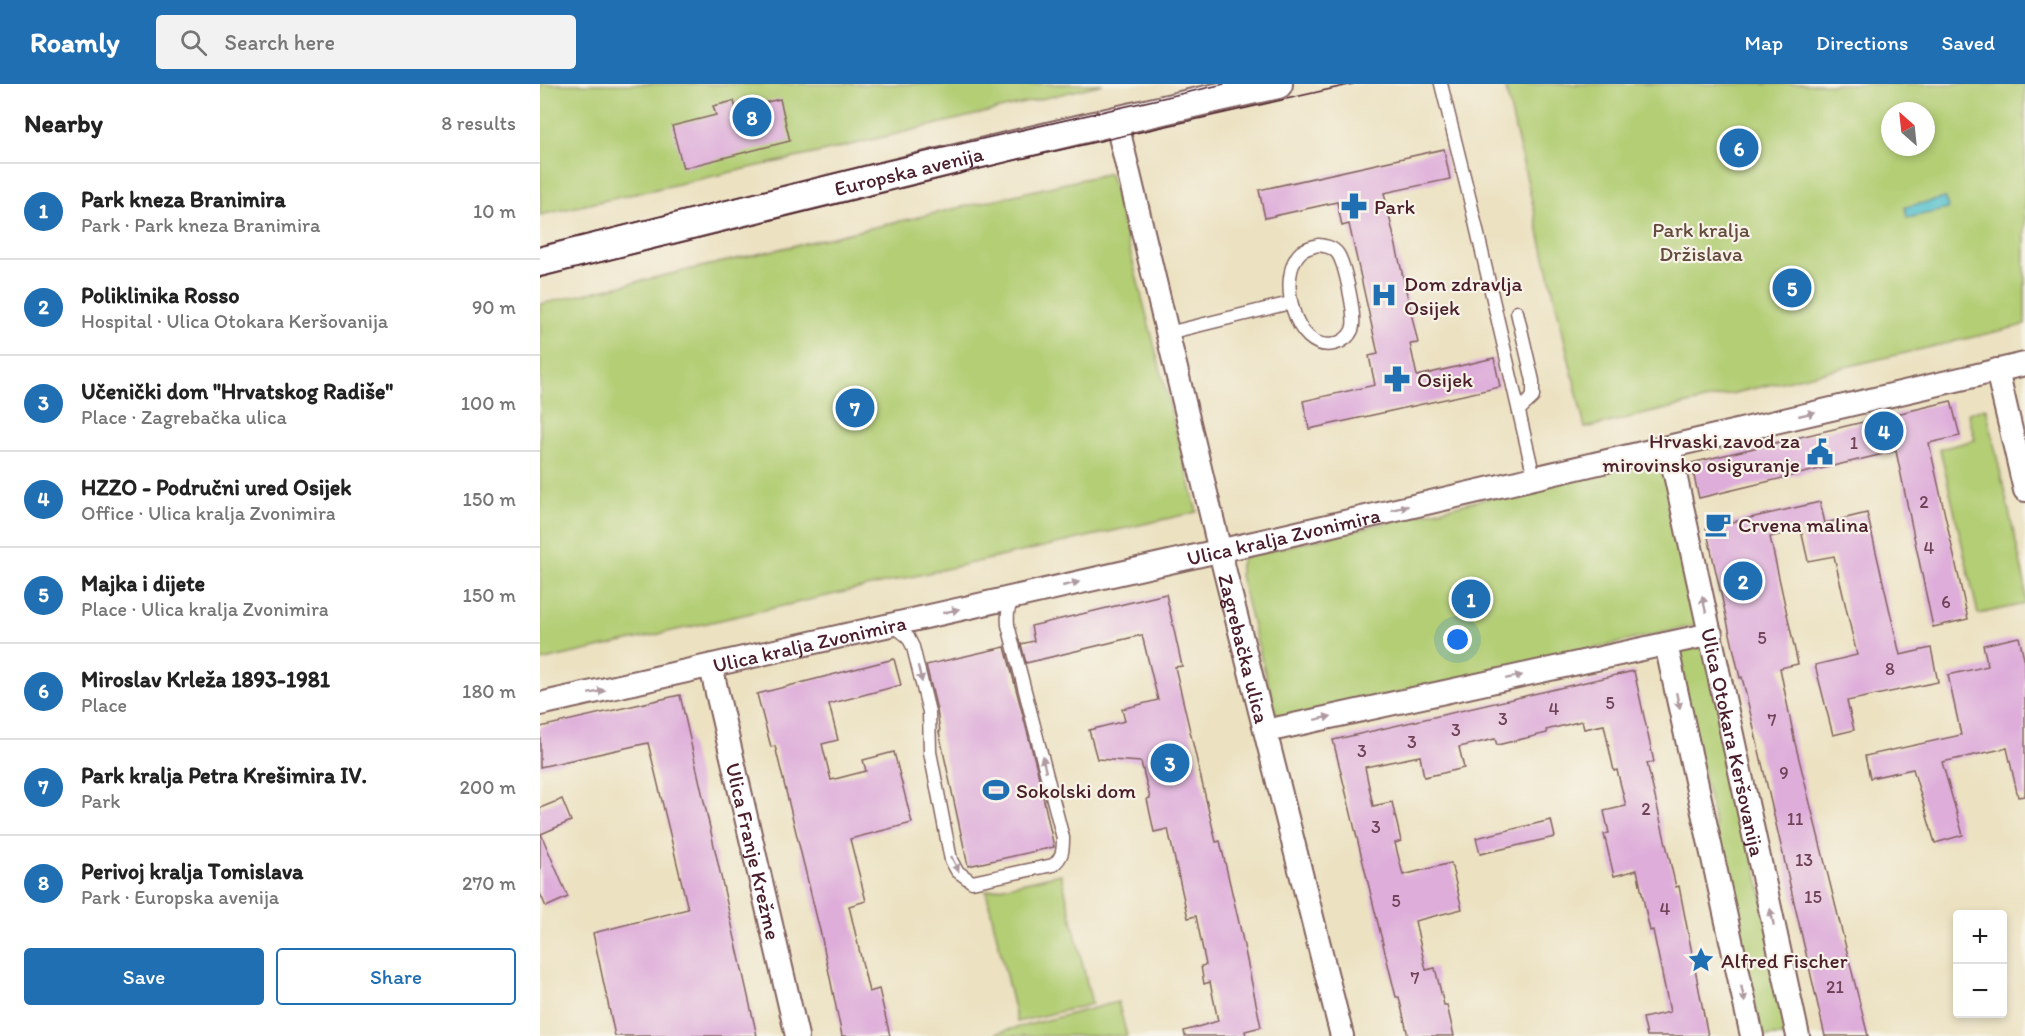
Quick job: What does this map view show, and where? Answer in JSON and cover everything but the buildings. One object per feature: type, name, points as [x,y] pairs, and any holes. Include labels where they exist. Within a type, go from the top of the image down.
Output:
[{"type":"street","name":"Europska avenija","points":[[540,262],[875,178],[1278,84]]},
{"type":"street","name":"Zagrebačka ulica","points":[[1116,120],[1220,550],[1342,1036]]},
{"type":"street","name":"Ulica kralja Zvonimira","points":[[540,704],[711,667],[2025,364]]},
{"type":"street","points":[[1997,370],[2025,490]]},
{"type":"street","name":"Ulica Otokara Keršovanija","points":[[1669,447],[1798,1036]]},
{"type":"street","points":[[1266,731],[1711,634]]},
{"type":"street","points":[[1666,644],[1752,1036]]},
{"type":"street","name":"Ulica Franje Krežme","points":[[711,667],[797,1036]]},
{"type":"lane","points":[[1441,84],[1534,477]]},
{"type":"lane","points":[[1318,245],[1329,246],[1338,254],[1342,264],[1354,316],[1353,329],[1345,339],[1335,344],[1324,345],[1306,334],[1290,303],[1292,273],[1296,259],[1308,248],[1318,245]]},
{"type":"lane","points":[[1168,333],[1290,303]]},
{"type":"lane","points":[[1517,312],[1533,381],[1533,397],[1519,411]]},
{"type":"lane","points":[[892,625],[908,637],[913,647],[929,712],[930,752],[949,850],[957,872],[972,882],[1053,865],[1059,860],[1063,850],[1063,838],[1008,625],[1007,613],[1014,597]]},
{"type":"green space","points":[[540,84],[1103,84],[826,151],[540,215]]},
{"type":"green space","name":"Park kralja Držislava","points":[[1515,84],[2025,84],[2025,325],[1585,428],[1505,86]]},
{"type":"green space","points":[[1110,173],[1197,512],[540,661],[540,304]]},
{"type":"green space","points":[[1986,408],[2025,583],[2025,604],[1978,614],[1940,449],[1975,440],[1968,413]]},
{"type":"green space","points":[[1652,459],[1663,463],[1701,624],[1288,718],[1280,717],[1275,712],[1240,575],[1243,557]]},
{"type":"green space","points":[[1708,646],[1792,1036],[1762,1036],[1676,651]]},
{"type":"green space","points":[[1061,874],[1092,1004],[1017,1022],[986,891]]},
{"type":"green space","points":[[1118,1002],[1127,1036],[997,1036],[996,1033]]},
{"type":"water","points":[[1946,198],[1948,209],[1907,218],[1905,207]]},
{"type":"tram line","points":[[540,246],[872,164],[1224,84]]},
{"type":"tram line","points":[[540,277],[1020,159],[1353,84]]},
{"type":"place","name":"Perivoj kralja Tomislava","points":[[752,117]]},
{"type":"place","name":"Miroslav Krleža 1893-1981","points":[[1739,148]]},
{"type":"place","name":"Park","points":[[1354,206]]},
{"type":"place","name":"Majka i dijete","points":[[1792,288]]},
{"type":"place","name":"Dom zdravlja Osijek","points":[[1384,295]]},
{"type":"place","name":"Osijek","points":[[1397,379]]},
{"type":"place","name":"Park kralja Petra Krešimira IV.","points":[[855,408]]},
{"type":"place","name":"HZZO - Područni ured Osijek","points":[[1884,431]]},
{"type":"place","name":"Hrvaski zavod za mirovinsko osiguranje","points":[[1820,452]]},
{"type":"place","name":"Crvena malina","points":[[1718,524]]},
{"type":"place","name":"Poliklinika Rosso","points":[[1743,581]]},
{"type":"place","name":"Park kneza Branimira","points":[[1471,599]]},
{"type":"place","name":"Učenički dom \"Hrvatskog Radiše\"","points":[[1170,763]]},
{"type":"place","name":"Sokolski dom","points":[[996,790]]},
{"type":"place","name":"Alfred Fischer","points":[[1701,960]]}]
